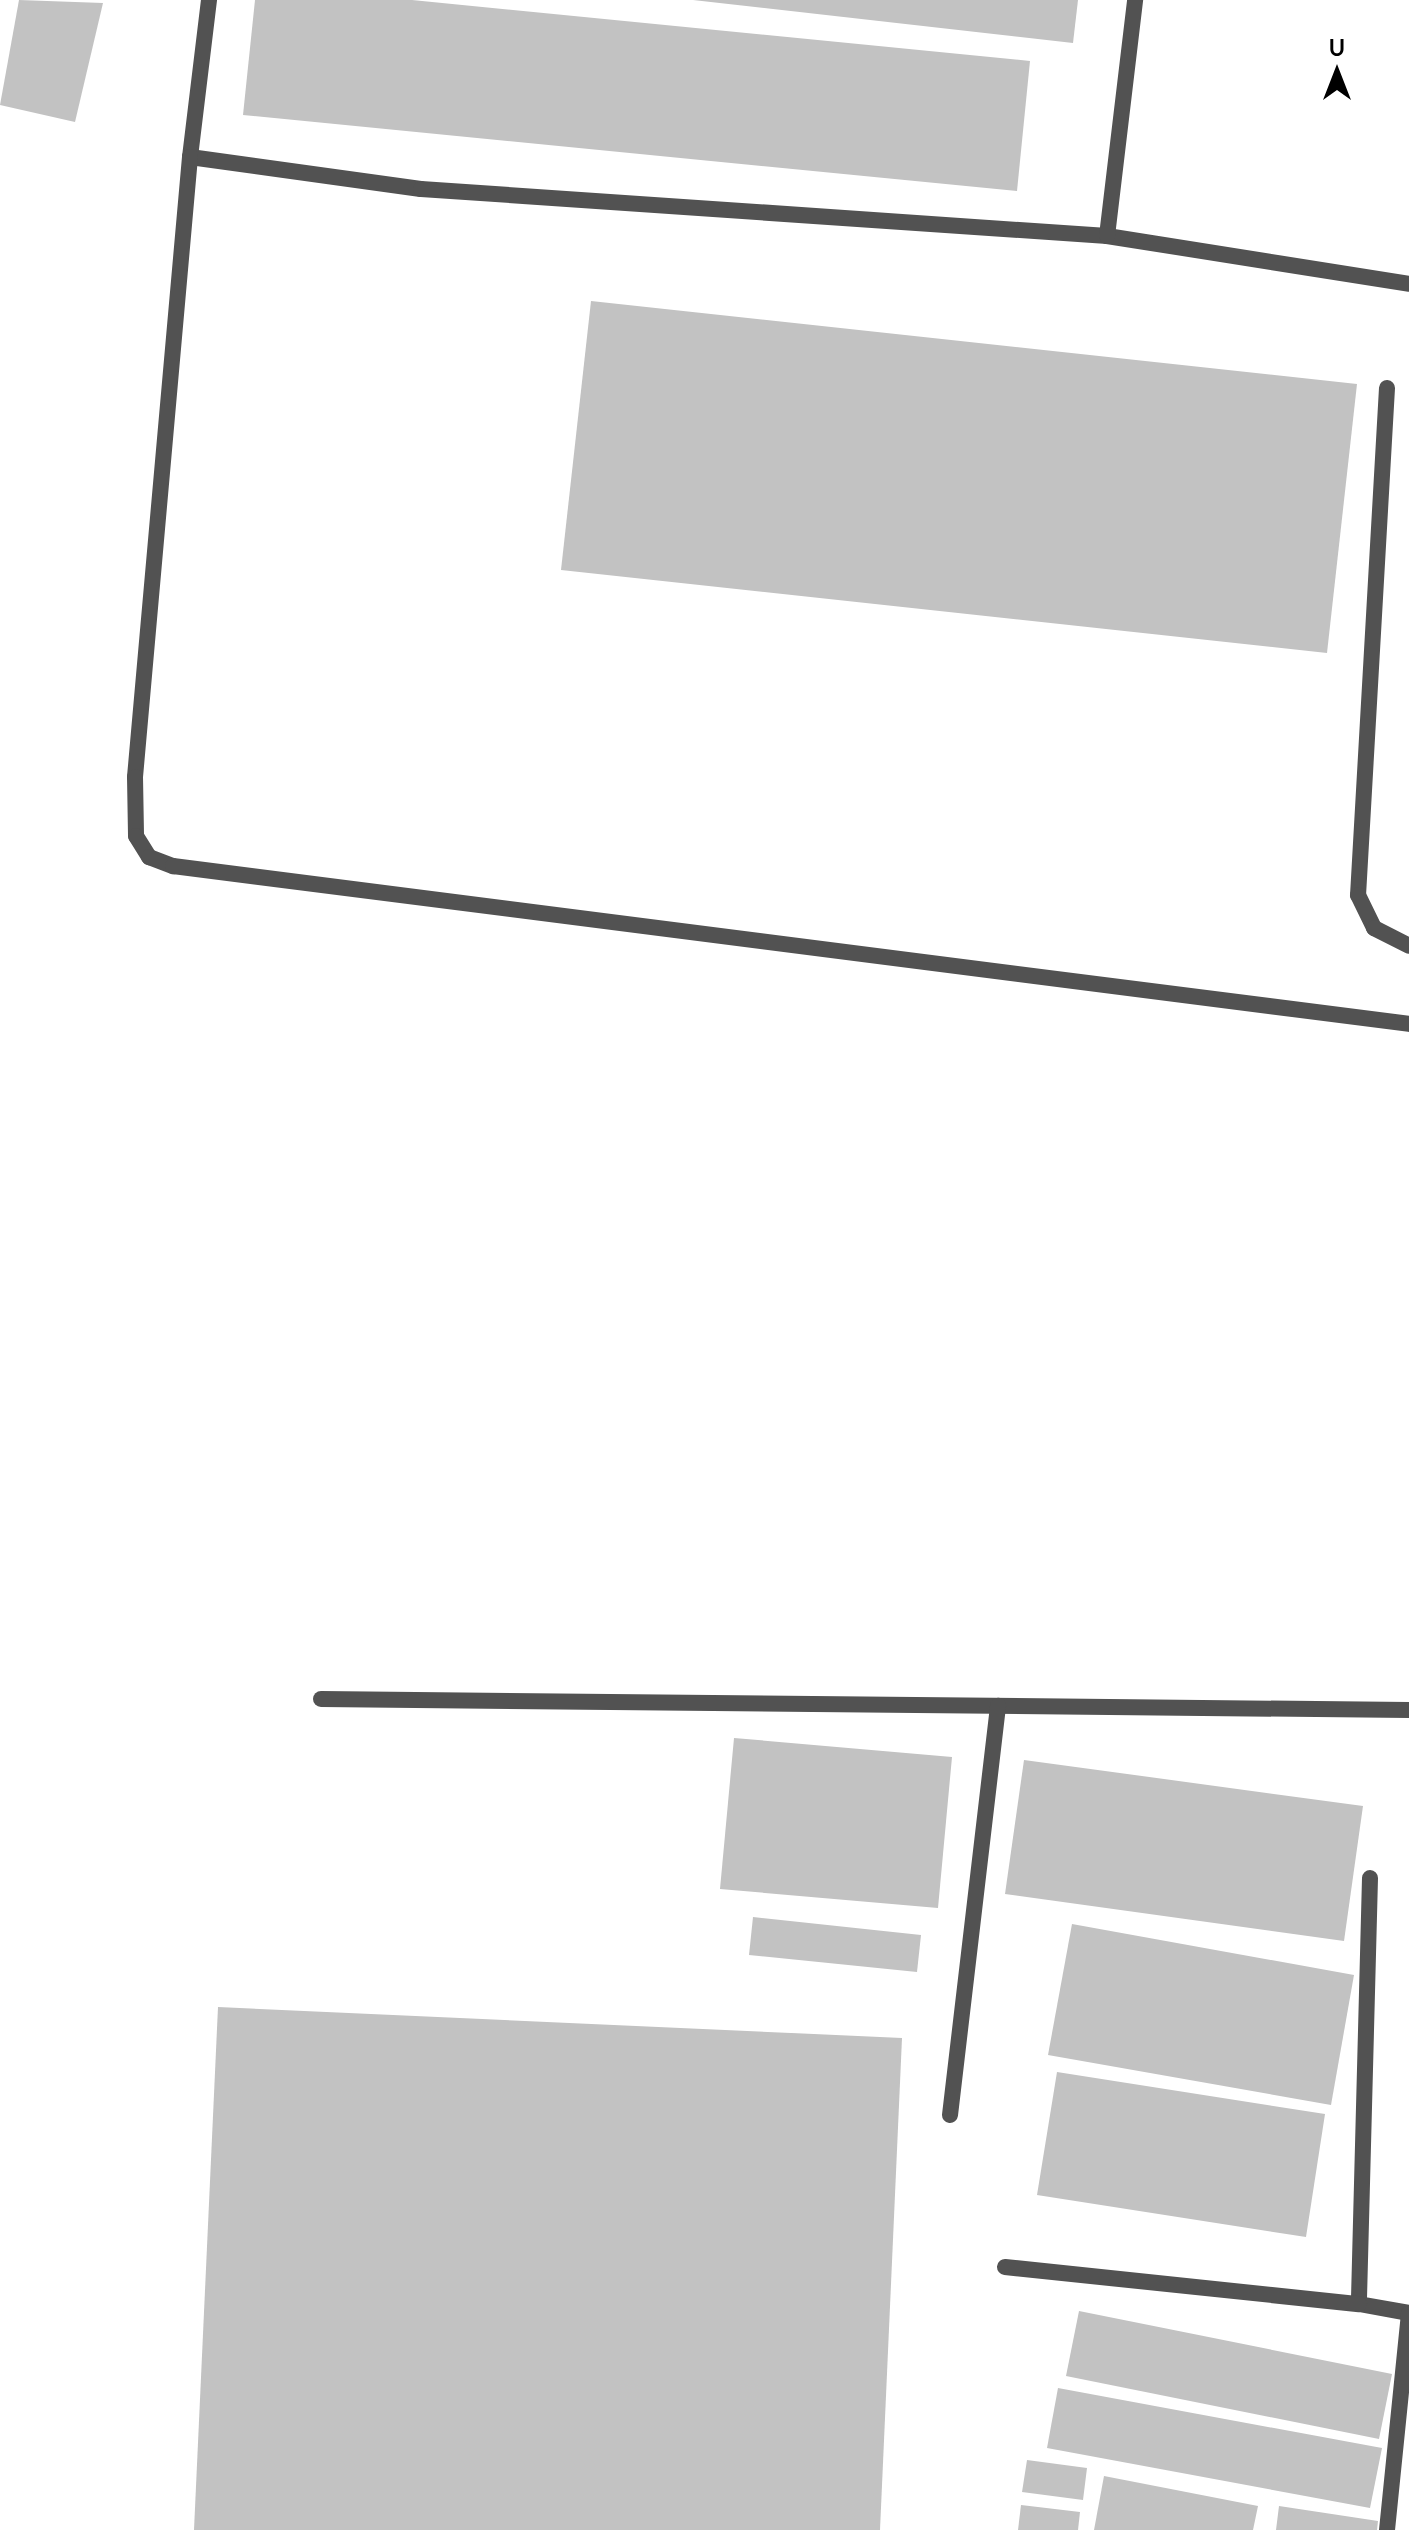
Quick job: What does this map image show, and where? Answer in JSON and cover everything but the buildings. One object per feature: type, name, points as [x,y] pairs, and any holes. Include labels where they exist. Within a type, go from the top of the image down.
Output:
[{"type":"lane","points":[[209,0],[190,157],[135,777],[136,836],[149,857],[173,866],[1409,1024]]},
{"type":"lane","points":[[1107,236],[1135,0]]},
{"type":"lane","points":[[190,157],[421,189],[1107,236],[1409,284]]},
{"type":"lane","points":[[1387,388],[1358,895],[1374,928],[1409,946]]},
{"type":"lane","points":[[321,1699],[1409,1710]]},
{"type":"lane","points":[[950,2115],[998,1706]]},
{"type":"lane","points":[[1359,2304],[1370,1878]]},
{"type":"lane","points":[[1005,2267],[1359,2304],[1409,2313],[1387,2530]]}]
